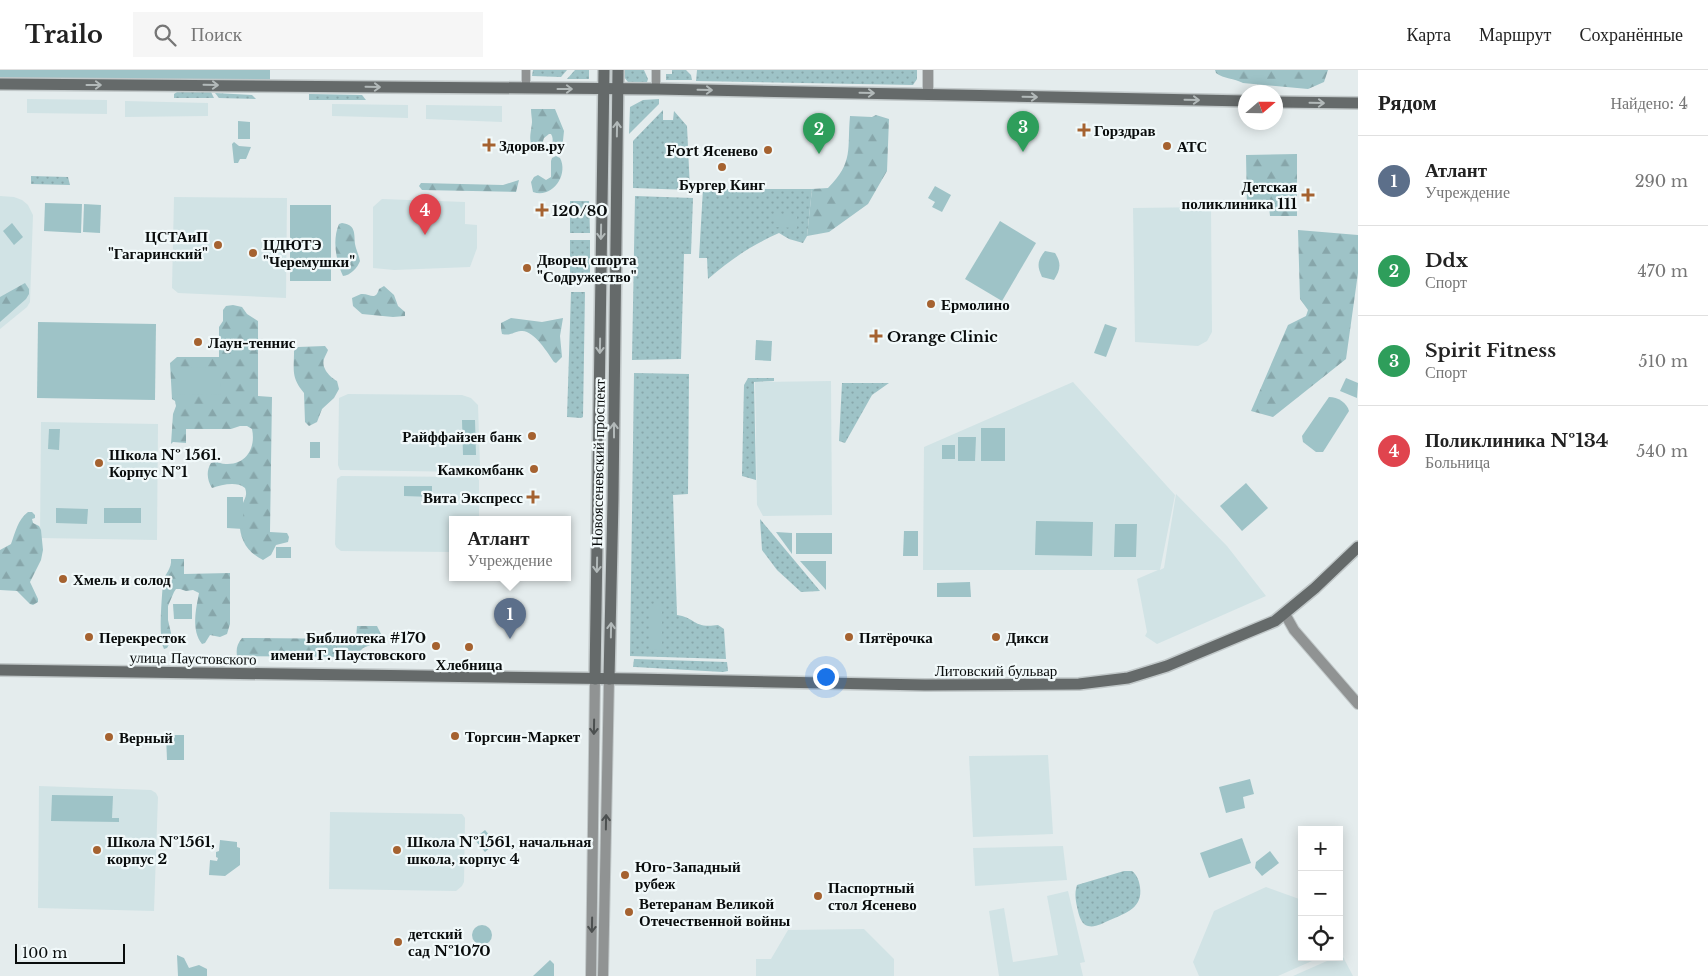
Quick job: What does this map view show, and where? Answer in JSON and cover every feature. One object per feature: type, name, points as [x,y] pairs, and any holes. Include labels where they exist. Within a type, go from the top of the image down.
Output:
[{"type":"main road","name":"Новоясеневский проспект","points":[[594,679],[604,70]]},
{"type":"main road","name":"Новоясеневский проспект","points":[[609,679],[618,70]]},
{"type":"main road","points":[[0,84],[656,89],[1238,101]]},
{"type":"main road","points":[[1283,102],[1358,103]]},
{"type":"main road","name":"Литовский бульвар","points":[[594,679],[925,685],[1078,684],[1128,678],[1175,664],[1275,621],[1315,588],[1358,547]]},
{"type":"main road","name":"улица Паустовского","points":[[0,670],[594,679]]},
{"type":"street","points":[[526,70],[526,89]]},
{"type":"street","points":[[656,70],[656,89]]},
{"type":"street","points":[[928,70],[928,94]]},
{"type":"street","points":[[1285,614],[1294,630],[1358,704]]},
{"type":"street","name":"Новоясеневский проспект","points":[[591,976],[594,679]]},
{"type":"street","name":"Новоясеневский проспект","points":[[603,976],[609,679]]},
{"type":"street","points":[[593,855],[595,860],[599,862],[604,860],[606,856]]},
{"type":"street","points":[[592,903],[594,898],[598,897],[603,898],[604,903]]},
{"type":"shaded area","points":[[27,99],[107,100],[107,114],[27,113]]},
{"type":"shaded area","points":[[125,101],[208,103],[208,116],[125,117]]},
{"type":"shaded area","points":[[332,104],[408,105],[408,118],[332,116]]},
{"type":"shaded area","points":[[426,105],[502,106],[502,122],[426,119]]},
{"type":"shaded area","points":[[0,196],[14,197],[22,200],[28,205],[33,215],[30,302],[27,307],[0,329]]},
{"type":"shaded area","points":[[174,197],[287,198],[286,298],[178,293],[172,288]]},
{"type":"shaded area","points":[[382,199],[465,202],[465,224],[477,225],[477,248],[470,267],[394,270],[373,268],[373,207]]},
{"type":"shaded area","points":[[1211,207],[1212,332],[1207,341],[1198,346],[1135,342],[1133,208]]},
{"type":"shaded area","points":[[831,381],[832,515],[763,516],[757,505],[755,382]]},
{"type":"shaded area","points":[[1073,382],[1175,495],[1160,570],[1164,568],[1176,494],[1227,546],[1266,596],[1157,644],[1145,636],[1147,632],[1137,579],[1158,570],[923,570],[924,447]]},
{"type":"shaded area","points":[[348,394],[462,395],[471,398],[478,405],[480,467],[469,472],[340,470],[338,465],[339,398]]},
{"type":"shaded area","name":"Школа № 1561. Корпус №1","points":[[41,422],[158,424],[157,540],[40,538]]},
{"type":"shaded area","points":[[341,476],[477,477],[479,480],[479,516],[449,516],[449,552],[341,551],[335,544],[337,479]]},
{"type":"shaded area","points":[[1048,755],[1053,834],[973,837],[969,756]]},
{"type":"shaded area","name":"Школа №1561, корпус 2","points":[[39,786],[151,790],[156,793],[158,797],[154,911],[38,908]]},
{"type":"shaded area","name":"Школа №1561, начальная школа, корпус 4","points":[[330,812],[462,814],[465,818],[464,882],[462,886],[456,891],[329,889]]},
{"type":"shaded area","points":[[1063,846],[1067,880],[975,886],[973,848]]},
{"type":"shaded area","points":[[1266,887],[1298,899],[1298,961],[1312,961],[1278,976],[1199,976],[1193,962],[1214,911]]},
{"type":"shaded area","points":[[1068,891],[1085,962],[1080,963],[1083,976],[999,976],[989,911],[1004,908],[1013,962],[1058,955],[1047,896]]},
{"type":"shaded area","points":[[864,929],[894,959],[894,976],[756,976],[756,959],[771,959],[788,930]]},
{"type":"shaded area","points":[[1343,957],[1353,976],[1293,976],[1327,961],[1343,961]]},
{"type":"green space","points":[[0,70],[270,70],[270,81],[0,78]]},
{"type":"green space","points":[[533,70],[567,70],[561,77],[532,76]]},
{"type":"green space","points":[[575,70],[589,70],[589,79],[567,79]]},
{"type":"green space","points":[[624,70],[644,70],[648,79],[647,82],[628,82],[624,77]]},
{"type":"green space","points":[[672,70],[686,70],[691,75],[692,80],[666,80],[666,74],[672,74]]},
{"type":"green space","points":[[697,70],[917,70],[917,79],[913,85],[696,81]]},
{"type":"green space","points":[[1215,70],[1328,70],[1324,82],[1308,89],[1283,87],[1283,85],[1243,83],[1216,73]]},
{"type":"green space","points":[[177,92],[211,92],[214,98],[174,98],[174,94]]},
{"type":"green space","points":[[215,93],[252,95],[256,99],[219,98]]},
{"type":"green space","points":[[309,94],[362,95],[366,100],[309,100]]},
{"type":"green space","points":[[659,99],[659,104],[629,134],[630,107],[643,100]]},
{"type":"green space","points":[[531,109],[555,109],[564,131],[562,150],[557,153],[554,152],[551,134],[544,138],[540,150],[536,151],[533,148],[530,138]]},
{"type":"green space","points":[[663,110],[663,120],[673,120],[674,111],[687,126],[690,190],[633,188],[633,141]]},
{"type":"green space","points":[[876,115],[889,119],[887,171],[868,204],[829,232],[807,236],[812,189],[828,188],[846,162],[849,146],[850,116],[872,117]]},
{"type":"green space","points":[[238,121],[250,122],[250,139],[238,139]]},
{"type":"green space","points":[[234,142],[239,146],[251,147],[246,159],[240,159],[238,163],[234,163],[232,144]]},
{"type":"green space","points":[[1297,154],[1297,216],[1270,216],[1269,207],[1247,207],[1246,155]]},
{"type":"green space","points":[[556,156],[560,158],[562,165],[562,171],[557,184],[546,192],[533,192],[531,182],[534,177],[538,175],[546,180],[551,177],[551,161]]},
{"type":"green space","points":[[31,176],[68,177],[70,185],[31,184]]},
{"type":"green space","points":[[519,180],[516,192],[422,190],[419,186],[421,183],[503,185]]},
{"type":"green space","points":[[935,186],[951,195],[942,212],[932,207],[935,202],[928,198]]},
{"type":"green space","points":[[703,189],[812,189],[807,236],[803,243],[789,239],[779,233],[742,253],[708,279],[707,258],[699,258]]},
{"type":"green space","points":[[635,196],[693,198],[691,254],[684,254],[681,359],[632,360]]},
{"type":"green space","points":[[570,201],[589,201],[590,233],[570,233]]},
{"type":"green space","points":[[45,203],[82,204],[81,233],[44,231]]},
{"type":"green space","points":[[84,204],[101,205],[100,233],[83,232]]},
{"type":"green space","points":[[290,205],[331,205],[331,281],[290,281]]},
{"type":"green space","points":[[775,216],[797,216],[797,228],[775,227]]},
{"type":"green space","points":[[1000,221],[1036,243],[1002,301],[965,279]]},
{"type":"green space","points":[[12,223],[23,237],[14,245],[3,231]]},
{"type":"green space","points":[[339,224],[347,224],[353,230],[355,246],[360,261],[353,271],[343,276],[338,264],[335,244]]},
{"type":"green space","points":[[1298,230],[1358,235],[1358,273],[1346,359],[1273,417],[1251,411],[1288,325],[1306,316],[1308,310],[1300,299]]},
{"type":"green space","points":[[570,240],[590,240],[590,275],[570,275]]},
{"type":"green space","points":[[1045,251],[1055,253],[1059,260],[1059,270],[1054,280],[1042,277],[1039,270],[1039,261]]},
{"type":"green space","points":[[25,283],[29,289],[26,299],[0,322],[0,297]]},
{"type":"green space","points":[[384,286],[394,295],[398,306],[405,312],[405,316],[393,317],[362,314],[353,306],[352,298],[361,294],[374,296]]},
{"type":"green space","points":[[571,292],[585,292],[583,417],[581,418],[567,417]]},
{"type":"green space","points":[[226,306],[242,307],[247,314],[258,321],[258,396],[272,397],[270,532],[287,533],[289,537],[288,542],[276,545],[271,555],[263,560],[245,544],[240,530],[240,514],[246,495],[245,488],[233,484],[212,488],[208,476],[208,469],[211,463],[233,464],[245,458],[253,442],[252,429],[247,426],[240,426],[231,429],[186,429],[186,443],[173,442],[171,444],[173,414],[176,406],[175,401],[172,399],[170,363],[177,357],[219,357],[219,327],[223,321],[223,310]]},
{"type":"green space","points":[[511,318],[542,322],[563,318],[560,336],[562,357],[556,363],[554,362],[540,342],[526,331],[508,335],[502,334],[501,323]]},
{"type":"green space","points":[[38,322],[156,324],[155,400],[37,398]]},
{"type":"green space","points":[[1105,324],[1117,328],[1106,357],[1094,353]]},
{"type":"green space","points":[[756,340],[772,341],[771,361],[755,360]]},
{"type":"green space","points":[[325,346],[328,350],[323,362],[324,366],[329,375],[337,381],[339,389],[334,398],[322,409],[317,422],[309,426],[305,422],[304,393],[294,374],[294,351],[298,347]]},
{"type":"green space","points":[[176,367],[221,368],[220,395],[176,394]]},
{"type":"green space","points":[[634,373],[689,374],[688,494],[673,495],[677,615],[699,624],[718,625],[724,629],[726,659],[630,656]]},
{"type":"green space","points":[[748,378],[774,378],[774,381],[754,382],[756,480],[742,476],[744,385]]},
{"type":"green space","points":[[1346,378],[1358,383],[1357,398],[1340,391]]},
{"type":"green space","points":[[842,383],[889,383],[872,395],[845,443],[839,441]]},
{"type":"green space","points":[[1329,397],[1342,401],[1349,411],[1323,452],[1316,452],[1303,442],[1302,436]]},
{"type":"green space","points":[[462,420],[475,420],[476,455],[463,455]]},
{"type":"green space","points":[[981,428],[1005,428],[1005,461],[981,461]]},
{"type":"green space","points":[[49,429],[60,429],[59,450],[48,449]]},
{"type":"green space","points":[[958,437],[976,437],[975,461],[958,461]]},
{"type":"green space","points":[[310,442],[320,442],[320,458],[310,458]]},
{"type":"green space","points":[[942,445],[955,445],[955,459],[942,459]]},
{"type":"green space","points":[[1246,483],[1268,508],[1242,531],[1220,506]]},
{"type":"green space","points":[[404,486],[432,486],[432,497],[404,496]]},
{"type":"green space","points":[[227,497],[243,497],[243,529],[227,528]]},
{"type":"green space","points":[[56,508],[88,509],[87,524],[56,523]]},
{"type":"green space","points":[[104,508],[141,508],[141,523],[104,523]]},
{"type":"green space","points":[[28,512],[32,512],[35,515],[35,518],[32,519],[33,523],[39,526],[41,530],[43,550],[41,560],[30,582],[38,599],[38,602],[33,605],[17,591],[0,590],[0,550],[11,544],[19,522]]},
{"type":"green space","points":[[760,519],[820,591],[801,592],[777,570],[762,550]]},
{"type":"green space","points":[[1036,521],[1093,522],[1092,556],[1035,555]]},
{"type":"green space","points":[[1115,524],[1137,524],[1136,557],[1114,557]]},
{"type":"green space","points":[[904,531],[918,531],[918,556],[903,556]]},
{"type":"green space","points":[[776,532],[792,533],[792,554]]},
{"type":"green space","points":[[796,533],[832,533],[832,554],[796,554]]},
{"type":"green space","points":[[276,547],[291,547],[291,558],[276,558]]},
{"type":"green space","points":[[171,559],[184,559],[184,574],[230,573],[230,624],[227,634],[220,637],[210,635],[205,643],[202,644],[195,626],[199,593],[193,590],[176,589],[168,606],[168,620],[171,633],[170,643],[164,649],[162,643],[161,607],[163,582]]},
{"type":"green space","points":[[800,561],[826,561],[826,590]]},
{"type":"green space","points":[[970,582],[971,597],[937,597],[937,583]]},
{"type":"green space","points":[[173,604],[192,604],[192,619],[174,619]]},
{"type":"green space","points":[[650,605],[662,605],[662,650],[650,649]]},
{"type":"green space","points":[[357,626],[377,626],[382,636],[380,641],[363,648],[354,657],[237,656],[237,647],[242,638],[356,639]]},
{"type":"green space","points":[[634,659],[727,662],[728,671],[633,667]]},
{"type":"green space","points":[[166,735],[184,735],[184,760],[167,760]]},
{"type":"green space","points":[[1250,779],[1254,794],[1243,797],[1245,808],[1226,813],[1219,787]]},
{"type":"green space","points":[[52,795],[113,796],[112,818],[119,818],[119,822],[51,821]]},
{"type":"green space","points":[[485,830],[496,843],[485,852],[474,839]]},
{"type":"green space","points":[[1242,838],[1251,863],[1209,878],[1200,853]]},
{"type":"green space","points":[[220,840],[237,842],[237,847],[240,848],[240,865],[225,876],[209,875],[210,860],[217,861],[216,852],[219,851]]},
{"type":"green space","points":[[1270,851],[1279,863],[1262,876],[1255,868],[1256,862]]},
{"type":"green space","points":[[1124,871],[1132,871],[1138,880],[1140,894],[1136,905],[1127,912],[1099,925],[1091,926],[1084,924],[1080,918],[1075,895],[1077,885]]},
{"type":"green space","points":[[482,925],[489,928],[492,935],[489,942],[482,945],[475,942],[472,935],[475,928]]},
{"type":"green space","points":[[177,955],[184,958],[189,968],[199,965],[207,969],[207,976],[178,976]]},
{"type":"green space","points":[[550,960],[554,964],[554,976],[533,976]]},
{"type":"place","name":"Горздрав","points":[[1084,130]]},
{"type":"place","name":"Здоров.ру","points":[[489,145]]},
{"type":"place","name":"АТС","points":[[1167,146]]},
{"type":"place","name":"Fort Ясенево","points":[[768,150]]},
{"type":"place","name":"Spirit Fitness","points":[[1023,152]]},
{"type":"place","name":"Ddx","points":[[819,154]]},
{"type":"place","name":"Бургер Кинг","points":[[722,167]]},
{"type":"place","name":"Детская поликлиника 111","points":[[1308,195]]},
{"type":"place","name":"120/80","points":[[542,210]]},
{"type":"place","name":"Поликлиника №134","points":[[425,235]]},
{"type":"place","name":"ЦСТАиП \"Гагаринский\"","points":[[218,245]]},
{"type":"place","name":"ЦДЮТЭ \"Черемушки\"","points":[[253,253]]},
{"type":"place","name":"Дворец спорта \"Содружество\"","points":[[527,268]]},
{"type":"place","name":"Ермолино","points":[[931,304]]},
{"type":"place","name":"Orange Clinic","points":[[876,336]]},
{"type":"place","name":"Лаун-теннис","points":[[198,342]]},
{"type":"place","name":"Райффайзен банк","points":[[532,436]]},
{"type":"place","name":"Школа № 1561. Корпус №1","points":[[99,463]]},
{"type":"place","name":"Камкомбанк","points":[[534,469]]},
{"type":"place","name":"Вита Экспресс","points":[[533,497]]},
{"type":"place","name":"Хмель и солод","points":[[63,579]]},
{"type":"place","name":"Перекресток","points":[[89,637]]},
{"type":"place","name":"Пятёрочка","points":[[849,637]]},
{"type":"place","name":"Дикси","points":[[996,637]]},
{"type":"place","name":"Атлант","points":[[510,639]]},
{"type":"place","name":"Библиотека #170 имени Г. Паустовского","points":[[436,646]]},
{"type":"place","name":"Хлебница","points":[[469,647]]},
{"type":"place","name":"Торгсин-Маркет","points":[[455,736]]},
{"type":"place","name":"Верный","points":[[109,737]]},
{"type":"place","name":"Школа №1561, корпус 2","points":[[97,850]]},
{"type":"place","name":"Школа №1561, начальная школа, корпус 4","points":[[397,850]]},
{"type":"place","name":"Юго-Западный рубеж","points":[[625,875]]},
{"type":"place","name":"Паспортный стол Ясенево","points":[[818,896]]},
{"type":"place","name":"Ветеранам Великой Отечественной войны","points":[[629,912]]},
{"type":"place","name":"детский сад №1070","points":[[398,942]]}]
